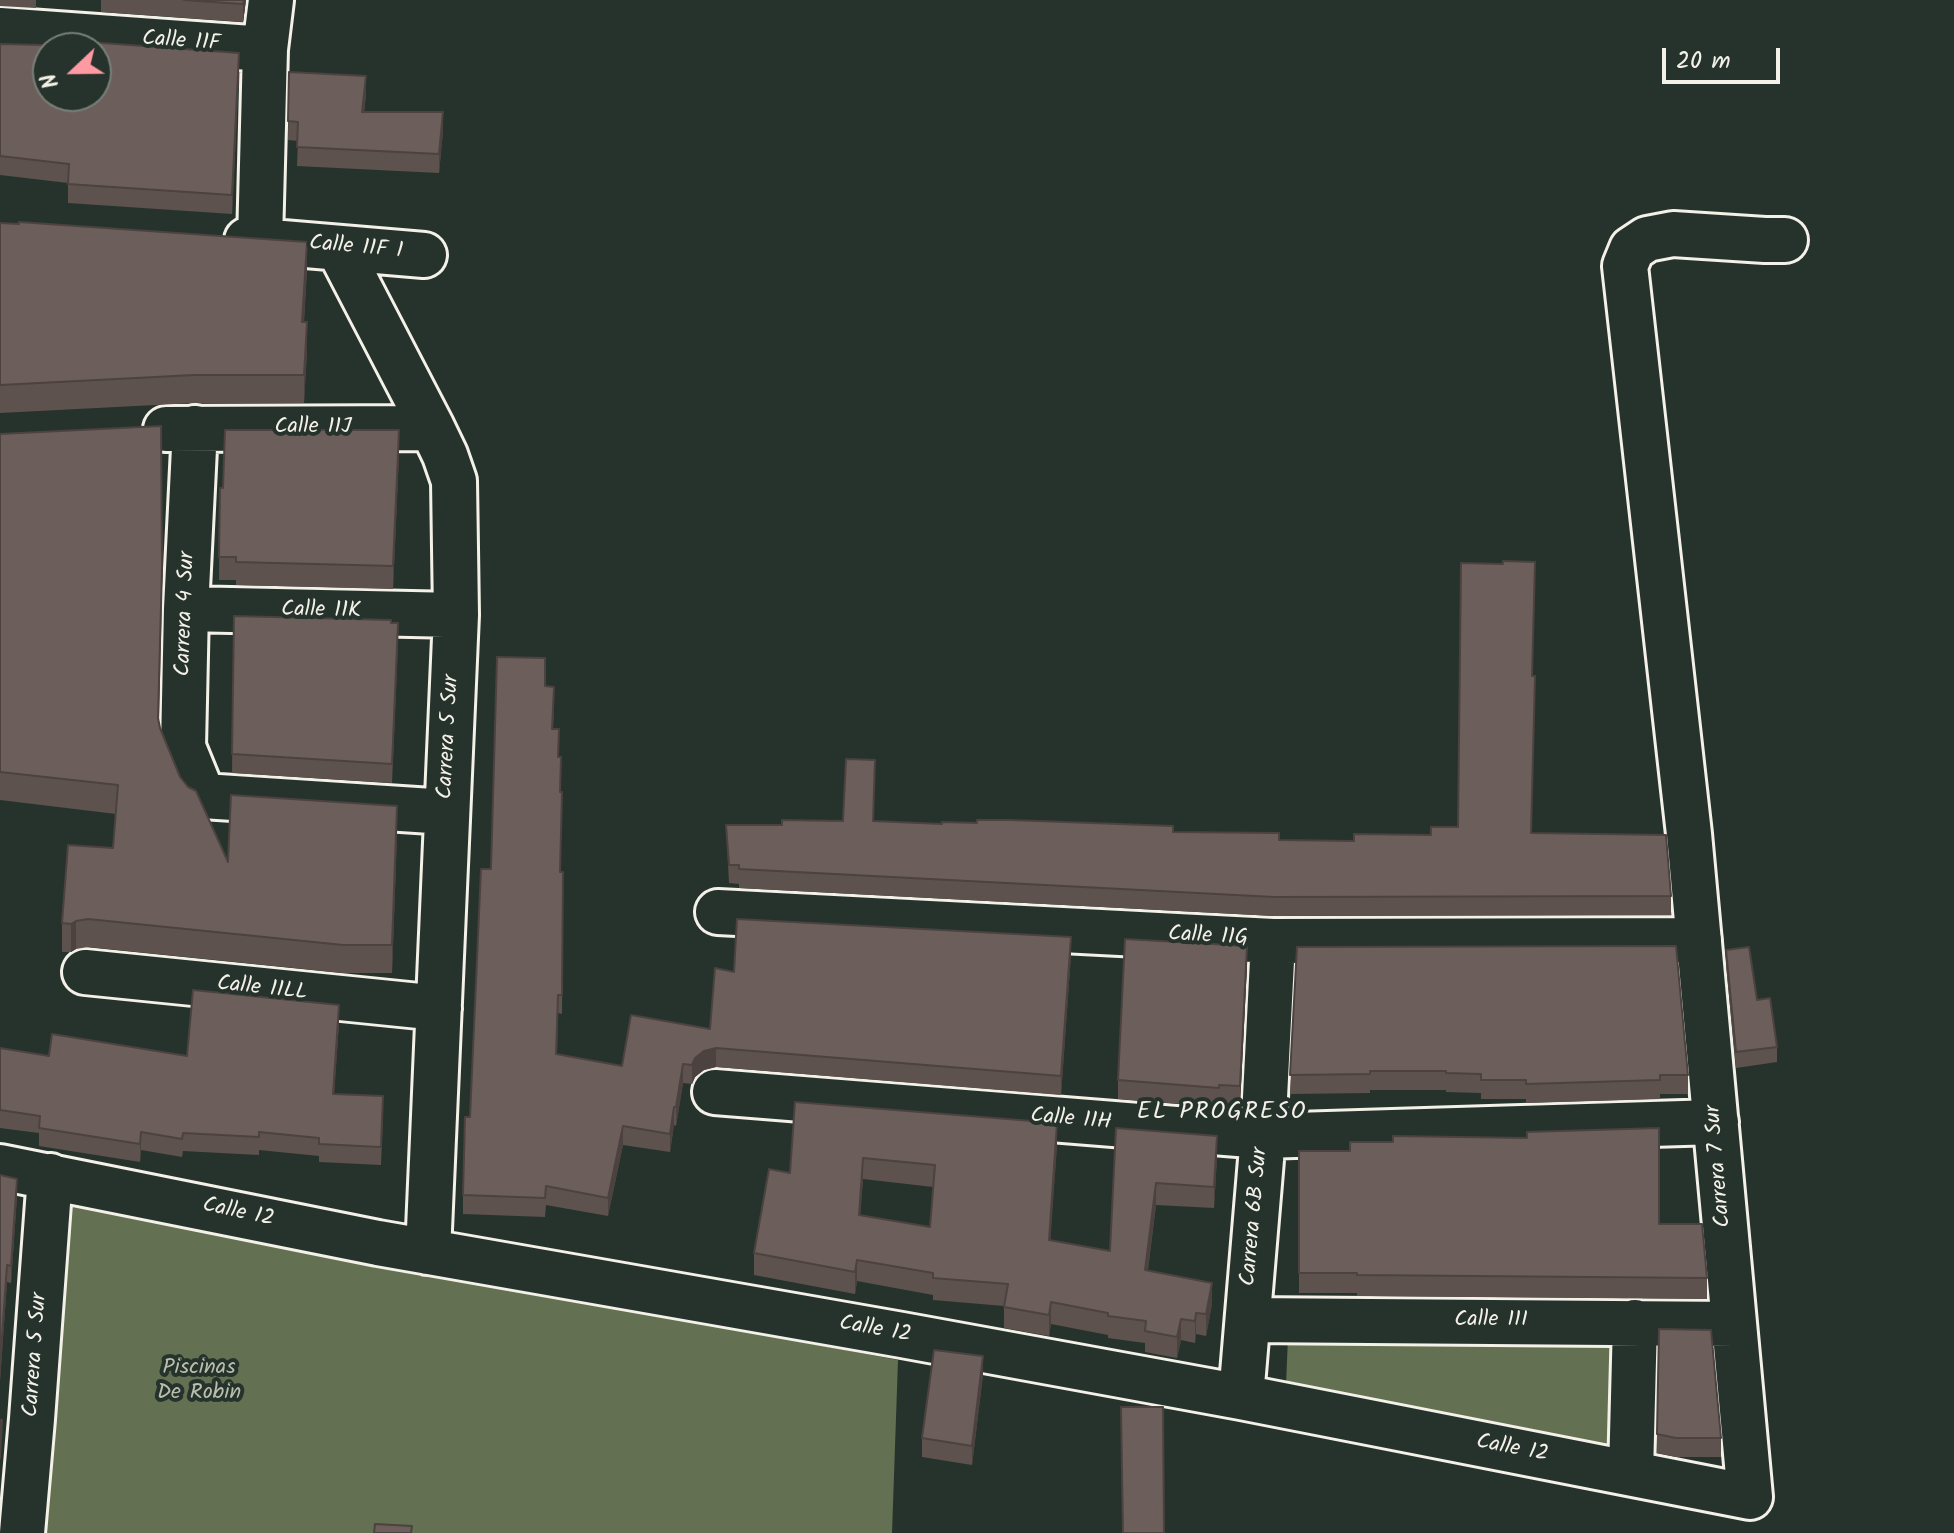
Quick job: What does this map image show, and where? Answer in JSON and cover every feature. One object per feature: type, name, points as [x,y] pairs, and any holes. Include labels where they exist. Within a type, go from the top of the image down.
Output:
[{"type":"street","points":[[260,241],[265,49],[271,0]]},
{"type":"street","name":"Calle 11F","points":[[0,30],[265,49]]},
{"type":"street","name":"Carrera 7 Sur","points":[[1750,1497],[1689,834],[1625,266],[1632,249],[1647,239],[1673,234],[1785,240]]},
{"type":"street","name":"Calle 11F 1","points":[[214,238],[424,255]]},
{"type":"street","name":"Carrera 5 Sur","points":[[339,249],[432,428],[454,481],[456,615],[428,1252]]},
{"type":"street","points":[[135,431],[195,428]]},
{"type":"street","name":"Calle 11J","points":[[195,428],[432,428]]},
{"type":"street","name":"Carrera 4 Sur","points":[[195,428],[183,747],[203,796],[447,812]]},
{"type":"street","name":"Calle 11K","points":[[186,609],[456,615]]},
{"type":"street","name":"Calle 11G","points":[[718,912],[1273,941],[1699,940]]},
{"type":"street","name":"Carrera 6B Sur","points":[[1241,1397],[1263,1136],[1273,941]]},
{"type":"street","name":"Calle 11LL","points":[[85,972],[439,1008]]},
{"type":"street","name":"Calle 11H","points":[[715,1092],[1263,1136],[1716,1122]]},
{"type":"street","name":"Calle 12","points":[[0,1167],[428,1252],[1241,1397],[1750,1497]]},
{"type":"street","name":"Carrera 5 Sur","points":[[22,1533],[16,1418],[50,1176]]},
{"type":"street","name":"Calle 11I","points":[[1248,1320],[1734,1324]]},
{"type":"street","points":[[1631,1473],[1635,1322]]},
{"type":"green space","name":"Piscinas De Robin","points":[[58,1202],[898,1360],[892,1533],[36,1533]]},
{"type":"green space","points":[[1628,1329],[1622,1456],[1286,1385],[1288,1337]]},
{"type":"building","points":[[184,0],[244,0],[243,4]]},
{"type":"building","points":[[0,44],[32,45],[32,112],[112,112],[112,44],[239,53],[232,195],[68,184],[69,164],[0,156]]},
{"type":"building","points":[[289,72],[366,76],[362,112],[443,112],[439,154],[297,147],[298,122],[288,121]]},
{"type":"building","points":[[0,223],[307,242],[302,322],[307,322],[304,375],[194,375],[0,385]]},
{"type":"building","points":[[161,426],[162,567],[158,718],[180,777],[196,791],[228,862],[231,795],[397,806],[392,945],[343,945],[88,919],[62,923],[68,845],[113,848],[118,785],[0,772],[0,434]]},
{"type":"building","points":[[225,430],[399,430],[393,566],[236,562],[236,557],[219,557]]},
{"type":"building","points":[[1503,561],[1535,562],[1531,833],[1666,835],[1671,896],[1274,897],[739,869],[739,865],[729,865],[726,825],[782,825],[782,820],[843,821],[846,759],[875,760],[873,821],[942,824],[1010,820],[1173,826],[1173,832],[1279,833],[1279,840],[1354,841],[1354,834],[1431,835],[1431,827],[1458,827],[1461,563],[1503,564]]},
{"type":"building","points":[[234,616],[391,620],[391,623],[398,623],[392,764],[232,754]]},
{"type":"building","points":[[497,657],[545,658],[545,686],[554,687],[552,729],[559,729],[562,792],[560,872],[563,872],[562,995],[558,995],[556,1054],[622,1066],[631,1015],[710,1029],[715,968],[734,972],[737,919],[1071,937],[1061,1076],[716,1048],[704,1051],[692,1065],[683,1064],[670,1134],[623,1126],[608,1198],[546,1186],[545,1198],[463,1195],[465,1117],[470,1117],[481,869],[491,869]]},
{"type":"building","points":[[1125,939],[1247,946],[1240,1086],[1219,1085],[1219,1088],[1118,1080]]},
{"type":"building","points":[[1676,946],[1688,1075],[1660,1075],[1660,1080],[1526,1084],[1526,1080],[1481,1080],[1481,1074],[1446,1071],[1290,1075],[1297,947]]},
{"type":"building","points":[[1749,947],[1757,1000],[1770,998],[1777,1047],[1736,1052],[1726,950]]},
{"type":"building","points":[[193,990],[339,1005],[333,1094],[383,1096],[381,1147],[319,1144],[319,1138],[259,1132],[259,1137],[183,1133],[182,1139],[141,1132],[140,1144],[39,1128],[40,1116],[0,1110],[0,1048],[49,1056],[52,1034],[187,1056]]},
{"type":"building","points":[[795,1102],[1057,1123],[1049,1240],[1110,1251],[1116,1128],[1217,1136],[1214,1187],[1156,1183],[1145,1270],[1212,1283],[1206,1314],[1196,1313],[1195,1321],[1181,1319],[1177,1337],[1145,1331],[1146,1321],[1108,1316],[1108,1313],[1051,1302],[1049,1315],[1004,1307],[1008,1284],[933,1278],[933,1273],[857,1260],[855,1272],[754,1253],[769,1169],[790,1173]],"holes":[[[863,1158],[935,1165],[930,1227],[859,1215]]]},
{"type":"building","points":[[1659,1128],[1659,1224],[1702,1224],[1707,1278],[1299,1273],[1299,1151],[1350,1151],[1350,1142],[1393,1142],[1393,1136],[1527,1138],[1527,1132]]},
{"type":"building","points":[[0,1175],[17,1179],[0,1364]]},
{"type":"building","points":[[1659,1329],[1711,1330],[1721,1438],[1676,1438],[1657,1434]]},
{"type":"building","points":[[934,1350],[983,1356],[972,1446],[922,1438]]},
{"type":"building","points":[[1121,1407],[1163,1407],[1164,1533],[1123,1533]]},
{"type":"building","points":[[375,1524],[412,1526],[411,1533],[374,1533]]},
{"type":"district","name":"EL PROGRESO","points":[[1222,1114]]}]
